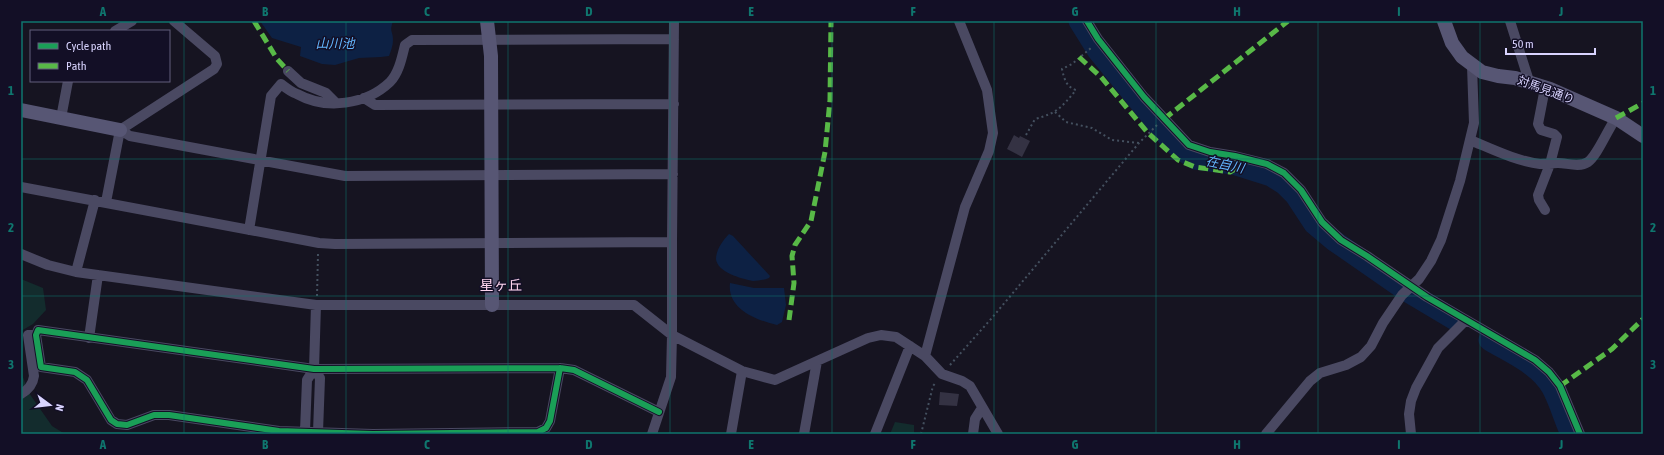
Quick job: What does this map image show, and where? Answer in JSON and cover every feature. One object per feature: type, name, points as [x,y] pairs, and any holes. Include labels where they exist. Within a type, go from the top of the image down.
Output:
[{"type":"street","points":[[118,30],[132,21]]},
{"type":"street","points":[[106,202],[120,130],[214,69],[217,64],[215,56],[174,21]]},
{"type":"street","points":[[487,21],[490,40],[492,305]]},
{"type":"street","points":[[652,434],[671,377],[674,21]]},
{"type":"street","points":[[925,356],[965,207],[989,151],[993,133],[987,90],[959,21]]},
{"type":"street","points":[[1087,21],[1100,41],[1144,97],[1189,145],[1210,152],[1235,156],[1267,164],[1284,173],[1301,190],[1322,222],[1341,240],[1368,256],[1410,286],[1535,360],[1549,372],[1560,386],[1580,434]]},
{"type":"street","name":"対馬見通り","points":[[1444,21],[1452,43],[1462,57],[1482,72],[1529,81],[1616,118],[1643,136]]},
{"type":"street","points":[[1510,21],[1529,81]]},
{"type":"street","points":[[249,230],[271,96],[281,84],[297,94],[312,100],[336,103],[364,98],[390,81],[402,57],[405,45],[412,40],[674,39]]},
{"type":"street","points":[[1271,432],[1310,381],[1320,373],[1346,365],[1360,357],[1371,346],[1383,323],[1402,295],[1419,279],[1427,267],[1440,240],[1460,181],[1474,123],[1472,66]]},
{"type":"street","points":[[288,71],[301,84],[326,94],[336,103]]},
{"type":"street","points":[[61,118],[68,82]]},
{"type":"street","points":[[1545,88],[1538,124],[1541,130],[1554,134],[1557,137],[1550,164],[1538,195],[1539,200],[1545,210]]},
{"type":"street","points":[[364,98],[375,105],[674,104]]},
{"type":"street","points":[[21,110],[120,130],[130,136],[345,176],[673,174]]},
{"type":"street","points":[[1470,140],[1511,157],[1538,164],[1557,163],[1581,165],[1588,162],[1616,118]]},
{"type":"street","points":[[21,187],[319,243],[492,244],[672,242]]},
{"type":"street","points":[[76,272],[95,200]]},
{"type":"street","points":[[21,254],[48,265],[76,272],[316,304],[634,305],[672,335],[742,371],[754,376],[775,380],[868,338],[880,336],[896,337],[925,356],[942,374],[962,381],[970,386],[998,434]]},
{"type":"street","points":[[89,338],[98,275]]},
{"type":"street","points":[[305,431],[307,380],[314,369],[316,304]]},
{"type":"street","points":[[1411,434],[1409,414],[1416,388],[1438,348],[1466,320]]},
{"type":"street","points":[[560,368],[550,421],[546,428],[538,432],[278,432],[170,415],[154,415],[125,429],[111,420],[87,380],[74,372],[41,367],[36,335],[38,330],[314,369],[560,368],[574,370],[659,412]]},
{"type":"street","points":[[21,394],[26,392],[33,382],[34,376],[28,335],[36,335]]},
{"type":"street","points":[[875,434],[910,346]]},
{"type":"street","points":[[804,434],[817,361]]},
{"type":"street","points":[[314,369],[320,378],[318,432]]},
{"type":"street","points":[[731,434],[742,371]]},
{"type":"street","points":[[973,434],[975,419],[982,408]]},
{"type":"path","points":[[1026,135],[1035,119],[1055,112],[1064,105],[1076,90],[1070,89],[1064,80],[1062,69],[1072,64],[1100,41]]},
{"type":"path","points":[[1055,112],[1066,122],[1092,128],[1112,140],[1139,143]]},
{"type":"path","points":[[921,434],[933,386],[942,374],[996,313],[1139,143],[1164,118]]},
{"type":"path","points":[[316,304],[319,243]]},
{"type":"green space","points":[[21,279],[43,288],[46,310],[33,324],[21,331]]},
{"type":"green space","points":[[21,372],[29,393],[52,426],[65,434],[21,434]]},
{"type":"green space","points":[[895,422],[914,425],[914,434],[890,434]]},
{"type":"water","name":"山川池","points":[[260,21],[393,21],[391,30],[393,44],[389,56],[359,58],[335,65],[322,64],[300,56],[301,47],[272,38]]},
{"type":"water","points":[[729,234],[733,236],[770,276],[769,278],[757,281],[748,280],[737,277],[725,271],[717,264],[717,252],[724,239]]},
{"type":"water","points":[[730,283],[754,288],[784,288],[786,305],[782,322],[777,325],[769,323],[744,312],[733,300],[730,292]]},
{"type":"building","points":[[1014,135],[1030,141],[1022,157],[1007,149]]},
{"type":"building","points":[[940,392],[959,394],[957,406],[939,405]]},
{"type":"waterway","name":"在自川","points":[[1079,21],[1097,50],[1168,137],[1181,150],[1195,159],[1233,164],[1271,176],[1285,185],[1295,195],[1314,224],[1333,240],[1408,292],[1455,320]]},
{"type":"waterway","name":"在自川","points":[[1489,340],[1524,360],[1547,380],[1555,394],[1571,434]]},
{"type":"marked path","points":[[254,21],[277,59],[288,71]]},
{"type":"marked path","points":[[789,320],[794,283],[792,256],[795,245],[811,221],[825,152],[830,100],[831,21]]},
{"type":"marked path","points":[[1164,119],[1288,21]]},
{"type":"marked path","points":[[1079,57],[1101,77],[1148,133],[1178,160],[1195,167],[1230,172],[1235,169],[1239,157]]},
{"type":"marked path","points":[[1616,118],[1643,103]]},
{"type":"marked path","points":[[1560,386],[1612,349],[1643,319]]},
{"type":"cycle path","points":[[1087,21],[1098,39],[1144,97],[1189,145],[1210,152],[1235,156],[1267,164],[1284,173],[1301,190],[1322,222],[1341,240],[1427,297],[1535,360],[1549,372],[1560,386],[1580,434]]},
{"type":"cycle path","points":[[560,368],[550,421],[546,428],[538,432],[373,434],[279,431],[169,415],[154,415],[127,425],[117,424],[111,420],[87,380],[75,372],[41,367],[36,335],[38,330],[314,369],[560,368],[574,370],[659,412]]},
{"type":"district","name":"星ヶ丘","points":[[501,285]]}]
